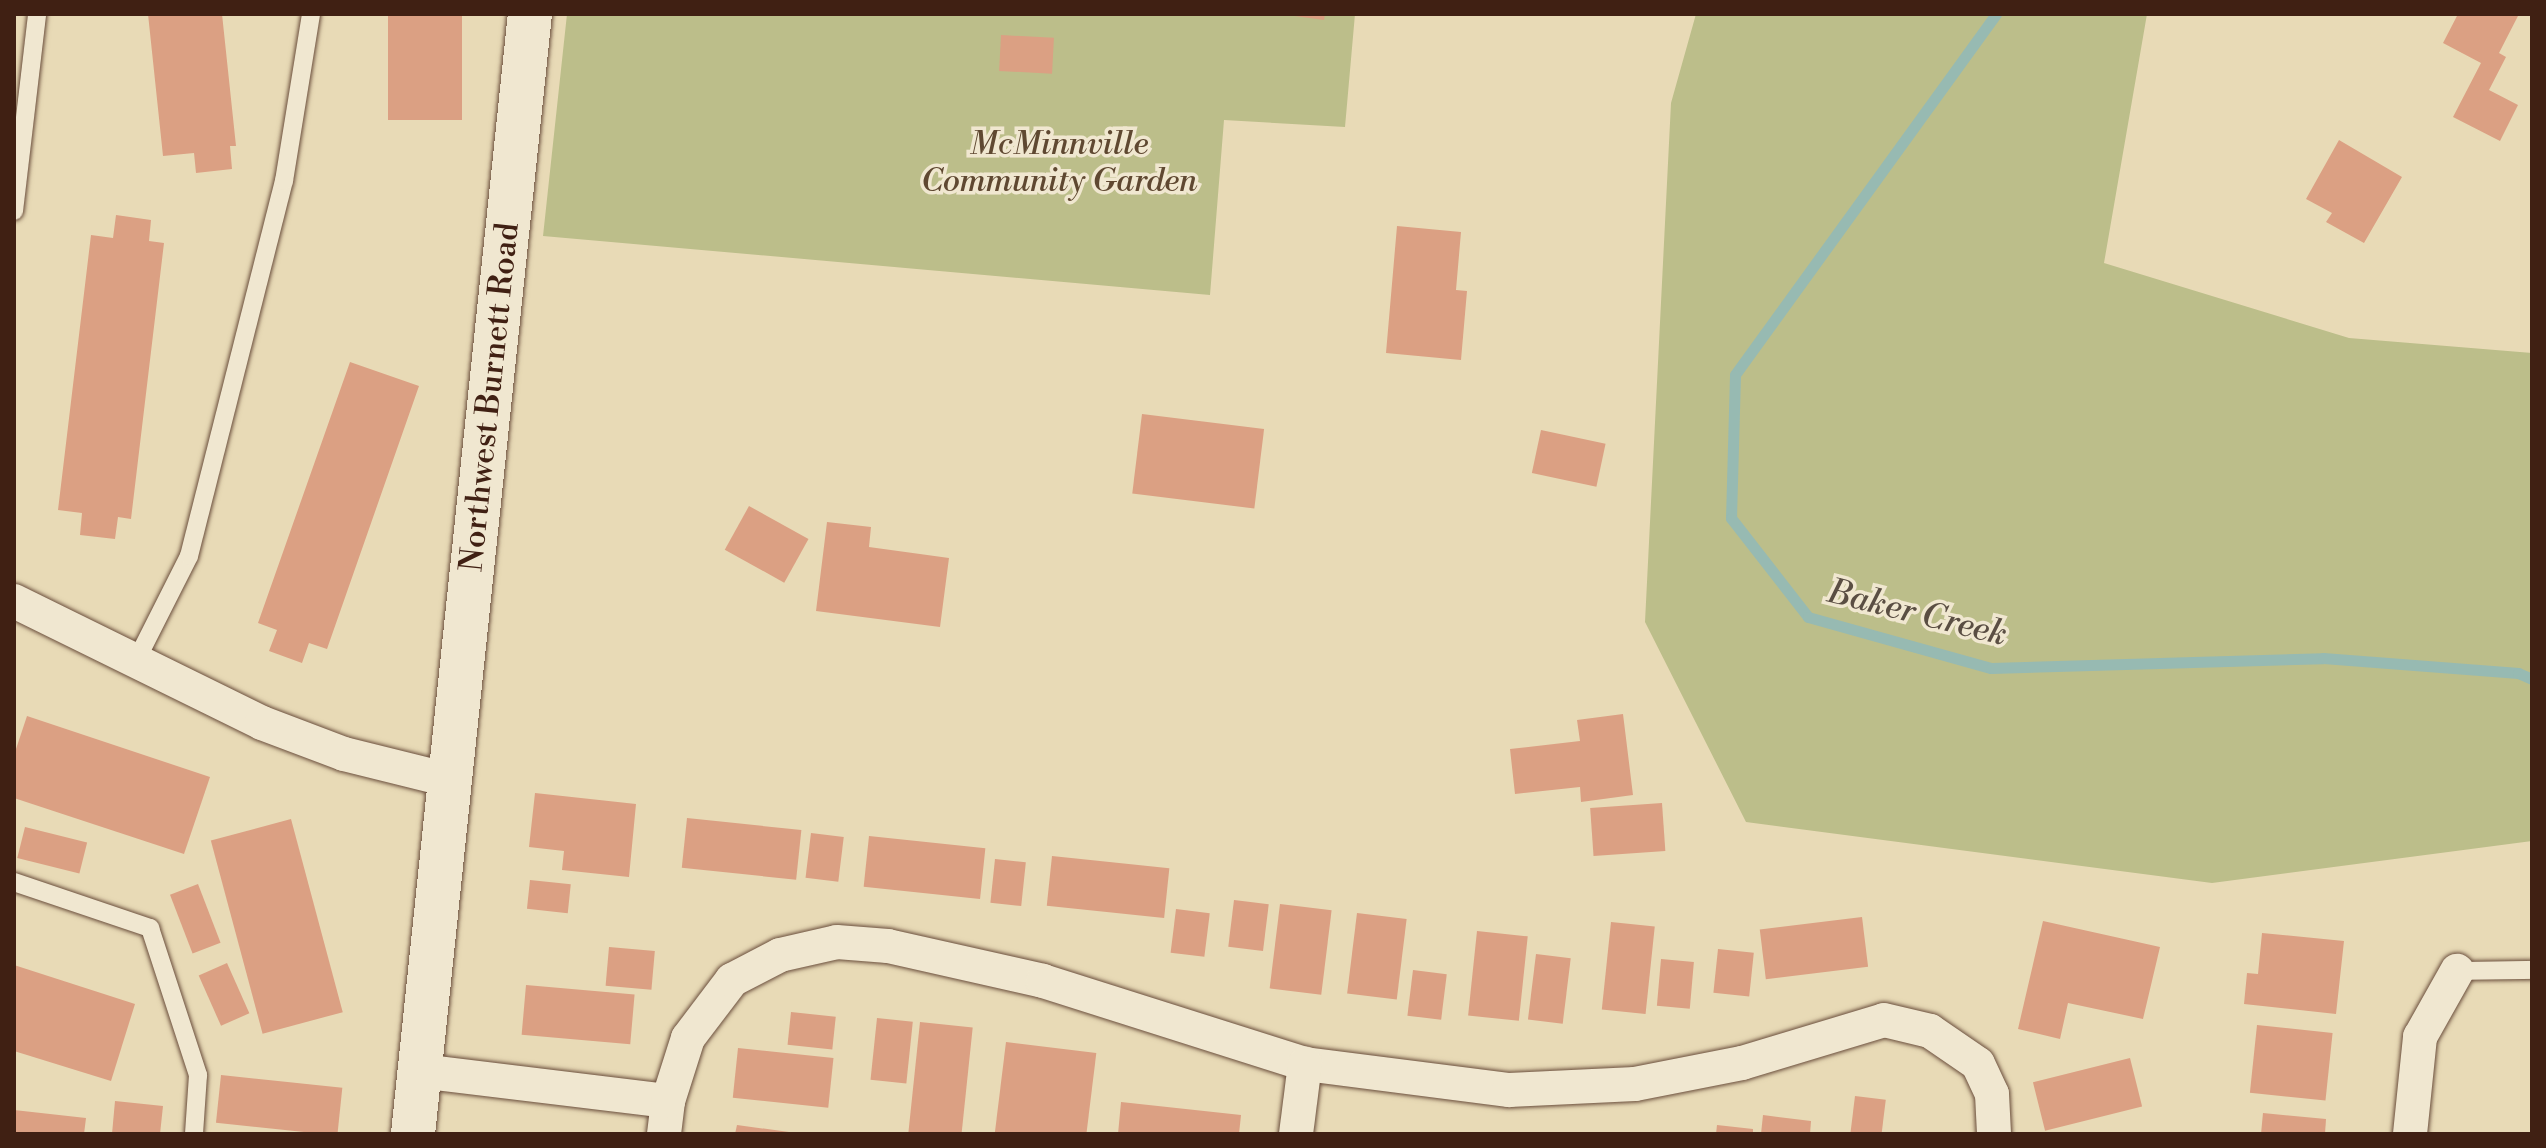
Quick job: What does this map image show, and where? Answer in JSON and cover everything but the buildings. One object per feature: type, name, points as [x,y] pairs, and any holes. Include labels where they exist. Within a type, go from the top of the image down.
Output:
[{"type":"street","name":"Northwest Burnett Road","points":[[413,1134],[530,14]]},
{"type":"street","points":[[14,601],[135,663],[330,749],[449,780]]},
{"type":"street","points":[[420,1071],[666,1117],[688,1038],[732,980],[780,955],[837,942],[888,946],[1043,981],[1305,1064],[1509,1090],[1635,1084],[1742,1063],[1884,1020],[1930,1031],[1978,1064],[1992,1094],[1994,1134]]},
{"type":"street","points":[[2410,1134],[2420,1037],[2457,971]]},
{"type":"street","points":[[1296,1134],[1305,1064]]},
{"type":"lane","points":[[14,211],[37,14]]},
{"type":"lane","points":[[135,663],[189,556],[284,181],[311,14]]},
{"type":"lane","points":[[14,882],[150,928],[198,1075],[194,1134]]},
{"type":"lane","points":[[2457,971],[2532,970]]},
{"type":"green space","name":"McMinnville Community Garden","points":[[567,14],[1355,14],[1345,127],[1224,120],[1210,295],[543,236]]},
{"type":"green space","points":[[1696,14],[2147,14],[2104,263],[2349,338],[2532,353],[2532,841],[2212,883],[1746,822],[1645,622],[1671,103]]},
{"type":"waterway","name":"Baker Creek","points":[[1996,14],[1735,375],[1731,518],[1808,617],[1991,668],[2323,658],[2518,673],[2532,679]]}]
